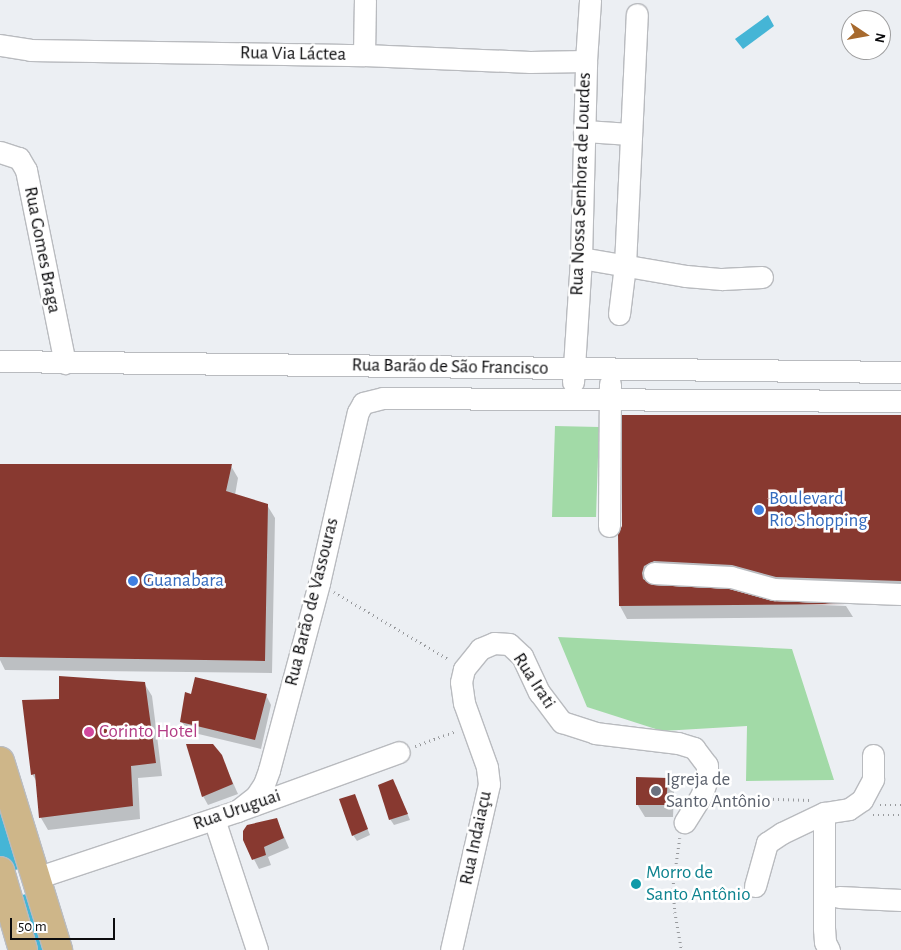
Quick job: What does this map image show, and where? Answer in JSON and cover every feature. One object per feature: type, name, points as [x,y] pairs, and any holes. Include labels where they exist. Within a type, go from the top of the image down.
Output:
[{"type":"main road","points":[[0,761],[58,950]]},
{"type":"main road","name":"Rua Uruguai","points":[[2,884],[36,878]]},
{"type":"main road","points":[[2,884],[23,950]]},
{"type":"street","points":[[364,55],[366,0]]},
{"type":"street","name":"Rua Nossa Senhora de Lourdes","points":[[573,369],[581,258],[586,60],[590,0]]},
{"type":"street","points":[[619,314],[624,265],[636,14]]},
{"type":"street","name":"Rua Via Láctea","points":[[0,45],[30,50],[364,55],[530,62],[586,60]]},
{"type":"street","points":[[584,131],[631,134]]},
{"type":"street","name":"Rua Gomes Braga","points":[[0,152],[19,158],[26,170],[65,363]]},
{"type":"street","points":[[581,258],[686,276],[722,279],[762,278]]},
{"type":"street","name":"Rua Barão de São Francisco","points":[[0,361],[901,372]]},
{"type":"street","points":[[345,366],[361,381],[373,401]]},
{"type":"street","points":[[373,401],[378,390],[376,382],[382,367]]},
{"type":"street","points":[[535,399],[547,393],[571,386],[573,369]]},
{"type":"street","points":[[609,526],[611,369]]},
{"type":"street","name":"Rua Barão de São Francisco","points":[[373,401],[535,399],[901,400]]},
{"type":"street","name":"Rua Barão de Vassouras","points":[[237,811],[256,796],[264,784],[318,583],[358,412],[373,401]]},
{"type":"street","points":[[654,573],[731,577],[774,589],[901,594]]},
{"type":"street","name":"Rua Irati","points":[[464,669],[480,649],[494,643],[509,644],[522,656],[539,692],[562,722],[595,733],[678,743],[694,748],[707,765],[707,780],[701,796],[685,822]]},
{"type":"street","name":"Rua Indaiaçu","points":[[451,950],[489,784],[486,767],[464,703],[461,682],[464,669]]},
{"type":"street","name":"Rua Uruguai","points":[[36,878],[214,819],[399,752]]},
{"type":"street","points":[[755,886],[767,843],[788,830],[818,806],[849,809],[858,804],[869,790],[873,779],[873,755]]},
{"type":"street","points":[[818,806],[824,929],[825,942],[829,950]]},
{"type":"street","points":[[214,819],[257,950]]},
{"type":"street","points":[[839,897],[901,900]]},
{"type":"path","points":[[318,583],[464,669]]},
{"type":"path","points":[[399,752],[472,725]]},
{"type":"path","points":[[701,796],[818,806]]},
{"type":"path","points":[[858,804],[901,805]]},
{"type":"path","points":[[682,950],[673,888],[681,833],[685,822]]},
{"type":"green space","points":[[555,426],[599,427],[596,517],[552,517]]},
{"type":"green space","points":[[558,637],[792,649],[834,780],[746,781],[747,726],[662,731],[587,707]]},
{"type":"water","points":[[768,15],[774,26],[743,49],[735,39]]},
{"type":"building","name":"Boulevard Rio Shopping","points":[[622,415],[901,415],[901,581],[776,577],[732,565],[654,561],[644,566],[642,573],[643,579],[653,585],[729,589],[773,601],[847,604],[619,606],[618,534],[622,526]]},
{"type":"building","name":"Guanabara","points":[[0,464],[232,464],[226,491],[268,504],[265,661],[0,657]]},
{"type":"building","name":"Corinto Hotel","points":[[59,676],[145,682],[156,763],[131,766],[133,806],[39,818],[35,774],[31,775],[22,700],[59,699]]},
{"type":"building","points":[[195,677],[267,694],[255,740],[180,722],[185,692],[191,694]]},
{"type":"building","points":[[186,744],[213,744],[222,755],[233,784],[202,797]]},
{"type":"building","name":"Igreja de Santo Antônio","points":[[636,777],[668,778],[666,805],[636,805]]},
{"type":"building","points":[[393,779],[408,814],[389,820],[378,785]]},
{"type":"building","points":[[355,794],[368,829],[352,836],[339,799]]},
{"type":"building","points":[[277,818],[284,838],[264,847],[266,855],[252,860],[243,840],[243,831],[247,825]]},
{"type":"waterway","points":[[0,818],[12,857]]},
{"type":"waterway","points":[[27,906],[40,950]]},
{"type":"place","name":"Boulevard Rio Shopping","points":[[759,510]]},
{"type":"place","name":"Guanabara","points":[[133,581]]},
{"type":"place","name":"Corinto Hotel","points":[[89,732]]},
{"type":"place","name":"Igreja de Santo Antônio","points":[[656,791]]},
{"type":"place","name":"Morro de Santo Antônio","points":[[636,884]]}]
